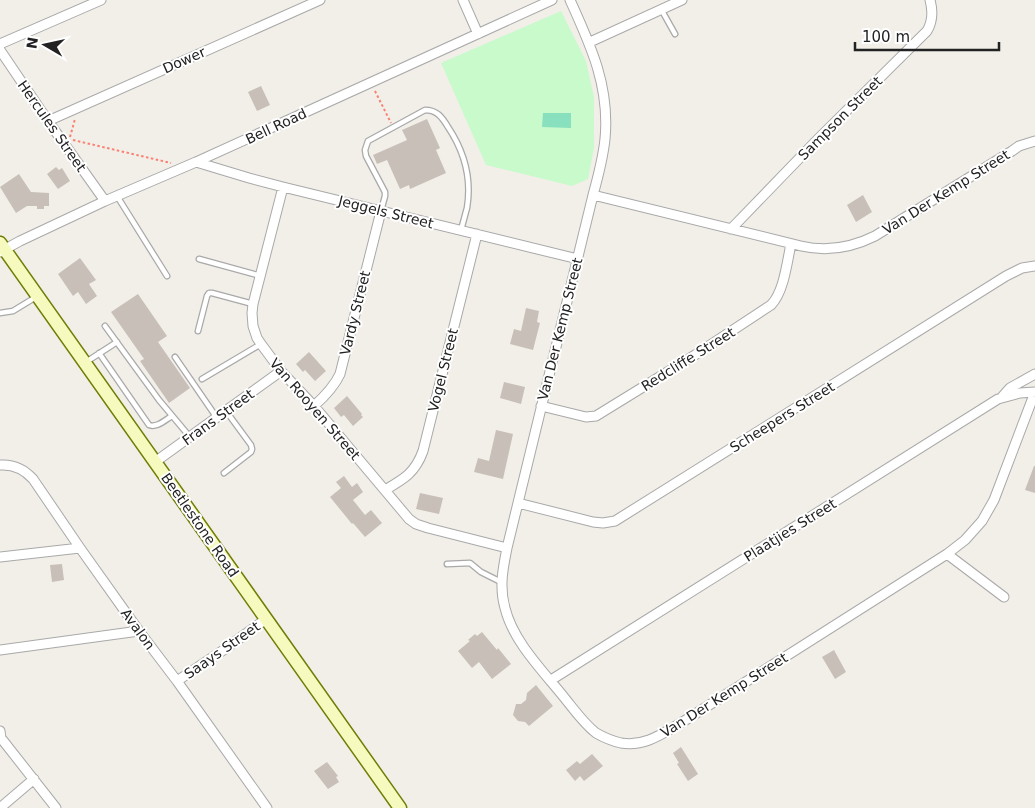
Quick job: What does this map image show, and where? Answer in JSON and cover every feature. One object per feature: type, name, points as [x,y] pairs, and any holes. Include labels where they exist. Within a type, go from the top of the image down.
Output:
[{"type":"street","points":[[0,44],[101,0]]},
{"type":"street","name":"Dower","points":[[48,121],[320,0]]},
{"type":"street","points":[[463,0],[478,34]]},
{"type":"street","name":"Bell Road","points":[[1,248],[186,167],[552,0]]},
{"type":"street","name":"Van Der Kemp Street","points":[[570,0],[590,42],[600,74],[606,108],[605,138],[594,195],[541,406],[507,548],[501,582],[504,607],[511,627],[522,644],[595,732],[621,743],[629,744],[646,742],[652,739],[689,718],[947,554],[972,533],[988,512],[1035,392]]},
{"type":"street","points":[[590,42],[682,0]]},
{"type":"street","name":"Sampson Street","points":[[731,229],[927,31],[932,17],[930,0]]},
{"type":"street","name":"Hercules Street","points":[[0,50],[105,201]]},
{"type":"street","name":"Van Der Kemp Street","points":[[594,195],[791,244],[810,248],[833,249],[868,240],[1012,150],[1035,141]]},
{"type":"street","name":"Jeggels Street","points":[[196,162],[283,187],[578,259]]},
{"type":"street","name":"Van Rooyen Street","points":[[283,187],[253,304],[253,326],[256,338],[281,371],[314,406],[409,520],[428,528],[507,548]]},
{"type":"street","name":"Vardy Street","points":[[314,406],[331,389],[340,374],[380,211]]},
{"type":"street","name":"Vogel Street","points":[[385,490],[411,473],[423,452],[477,234]]},
{"type":"street","name":"Redcliffe Street","points":[[541,406],[586,417],[596,416],[771,305],[778,296],[791,244]]},
{"type":"street","name":"Beetlestone Road","points":[[1,248],[38,296],[400,808]]},
{"type":"street","name":"Scheepers Street","points":[[518,503],[593,522],[615,521],[1006,276],[1022,268],[1035,266]]},
{"type":"street","name":"Frans Street","points":[[156,462],[281,371]]},
{"type":"street","points":[[1000,399],[1010,388],[1035,374]]},
{"type":"street","name":"Plaatjies Street","points":[[551,680],[1000,399],[1020,393],[1035,392]]},
{"type":"street","name":"Avalon","points":[[0,466],[16,466],[29,475],[42,491],[138,631],[177,681],[266,808]]},
{"type":"street","points":[[0,557],[80,548]]},
{"type":"street","points":[[947,554],[1004,597]]},
{"type":"street","name":"Saays Street","points":[[177,681],[266,619]]},
{"type":"street","points":[[0,650],[138,631]]},
{"type":"street","points":[[0,736],[56,808]]},
{"type":"street","points":[[0,808],[34,779]]},
{"type":"lane","points":[[662,10],[675,34]]},
{"type":"lane","points":[[380,211],[385,192],[366,156],[365,150],[368,141],[425,110],[432,110],[442,116],[462,150],[465,160],[468,178],[467,206],[461,230]]},
{"type":"lane","points":[[118,196],[168,276]]},
{"type":"lane","points":[[199,258],[260,276]]},
{"type":"lane","points":[[198,331],[209,293],[253,304]]},
{"type":"lane","points":[[0,313],[13,311],[38,296]]},
{"type":"lane","points":[[105,326],[159,400],[190,437]]},
{"type":"lane","points":[[85,363],[117,342]]},
{"type":"lane","points":[[202,379],[261,344]]},
{"type":"lane","points":[[99,353],[149,424],[152,426],[157,425],[172,416]]},
{"type":"lane","points":[[175,357],[217,418]]},
{"type":"lane","points":[[224,473],[251,452],[252,449],[252,445],[226,411]]},
{"type":"lane","points":[[447,564],[470,563],[481,572],[501,582]]},
{"type":"path","points":[[376,94],[393,127]]},
{"type":"path","points":[[70,139],[78,108]]},
{"type":"path","points":[[59,136],[186,167]]},
{"type":"green space","points":[[561,11],[586,61],[594,97],[594,148],[588,179],[572,186],[486,165],[441,63]]},
{"type":"green space","points":[[543,113],[571,113],[571,128],[542,127]]},
{"type":"building","points":[[261,86],[270,105],[257,111],[248,92]]},
{"type":"building","points":[[427,119],[440,148],[436,150],[446,173],[410,189],[409,185],[400,189],[387,160],[377,164],[373,155],[407,140],[402,130]]},
{"type":"building","points":[[56,167],[59,170],[62,168],[70,181],[58,189],[47,174]]},
{"type":"building","points":[[19,174],[31,192],[49,193],[49,206],[44,206],[44,209],[37,209],[37,206],[27,206],[16,213],[0,187]]},
{"type":"building","points":[[863,195],[872,212],[856,222],[847,205]]},
{"type":"building","points":[[80,258],[96,280],[89,284],[97,296],[86,304],[78,292],[73,296],[58,274]]},
{"type":"building","points":[[138,294],[167,336],[158,342],[190,388],[169,403],[140,361],[144,359],[111,312]]},
{"type":"building","points":[[526,308],[539,311],[537,322],[540,323],[533,350],[510,344],[514,329],[521,331]]},
{"type":"building","points":[[309,352],[326,371],[315,381],[305,370],[303,372],[296,364]]},
{"type":"building","points":[[504,382],[525,387],[521,404],[500,398]]},
{"type":"building","points":[[347,396],[363,417],[353,426],[344,415],[341,417],[334,408]]},
{"type":"building","points":[[496,430],[513,434],[503,479],[474,472],[478,458],[489,461]]},
{"type":"building","points":[[1035,466],[1035,493],[1025,490]]},
{"type":"building","points":[[344,476],[352,487],[357,483],[363,492],[353,500],[365,515],[371,510],[382,523],[365,537],[330,497],[341,488],[336,482]]},
{"type":"building","points":[[420,493],[443,498],[439,514],[416,509]]},
{"type":"building","points":[[62,564],[64,580],[52,582],[50,565]]},
{"type":"building","points":[[482,632],[511,664],[492,679],[479,662],[472,668],[458,651],[475,634],[477,636]]},
{"type":"building","points":[[834,650],[846,672],[835,679],[822,657]]},
{"type":"building","points":[[536,685],[553,706],[529,726],[525,722],[518,721],[513,715],[516,704],[521,704],[526,700],[527,693]]},
{"type":"building","points":[[681,747],[698,774],[688,781],[677,764],[679,763],[673,753]]},
{"type":"building","points":[[592,754],[603,766],[584,781],[580,776],[575,781],[566,770],[577,761],[580,764]]},
{"type":"building","points":[[327,762],[338,776],[336,777],[339,782],[328,789],[314,771]]}]
